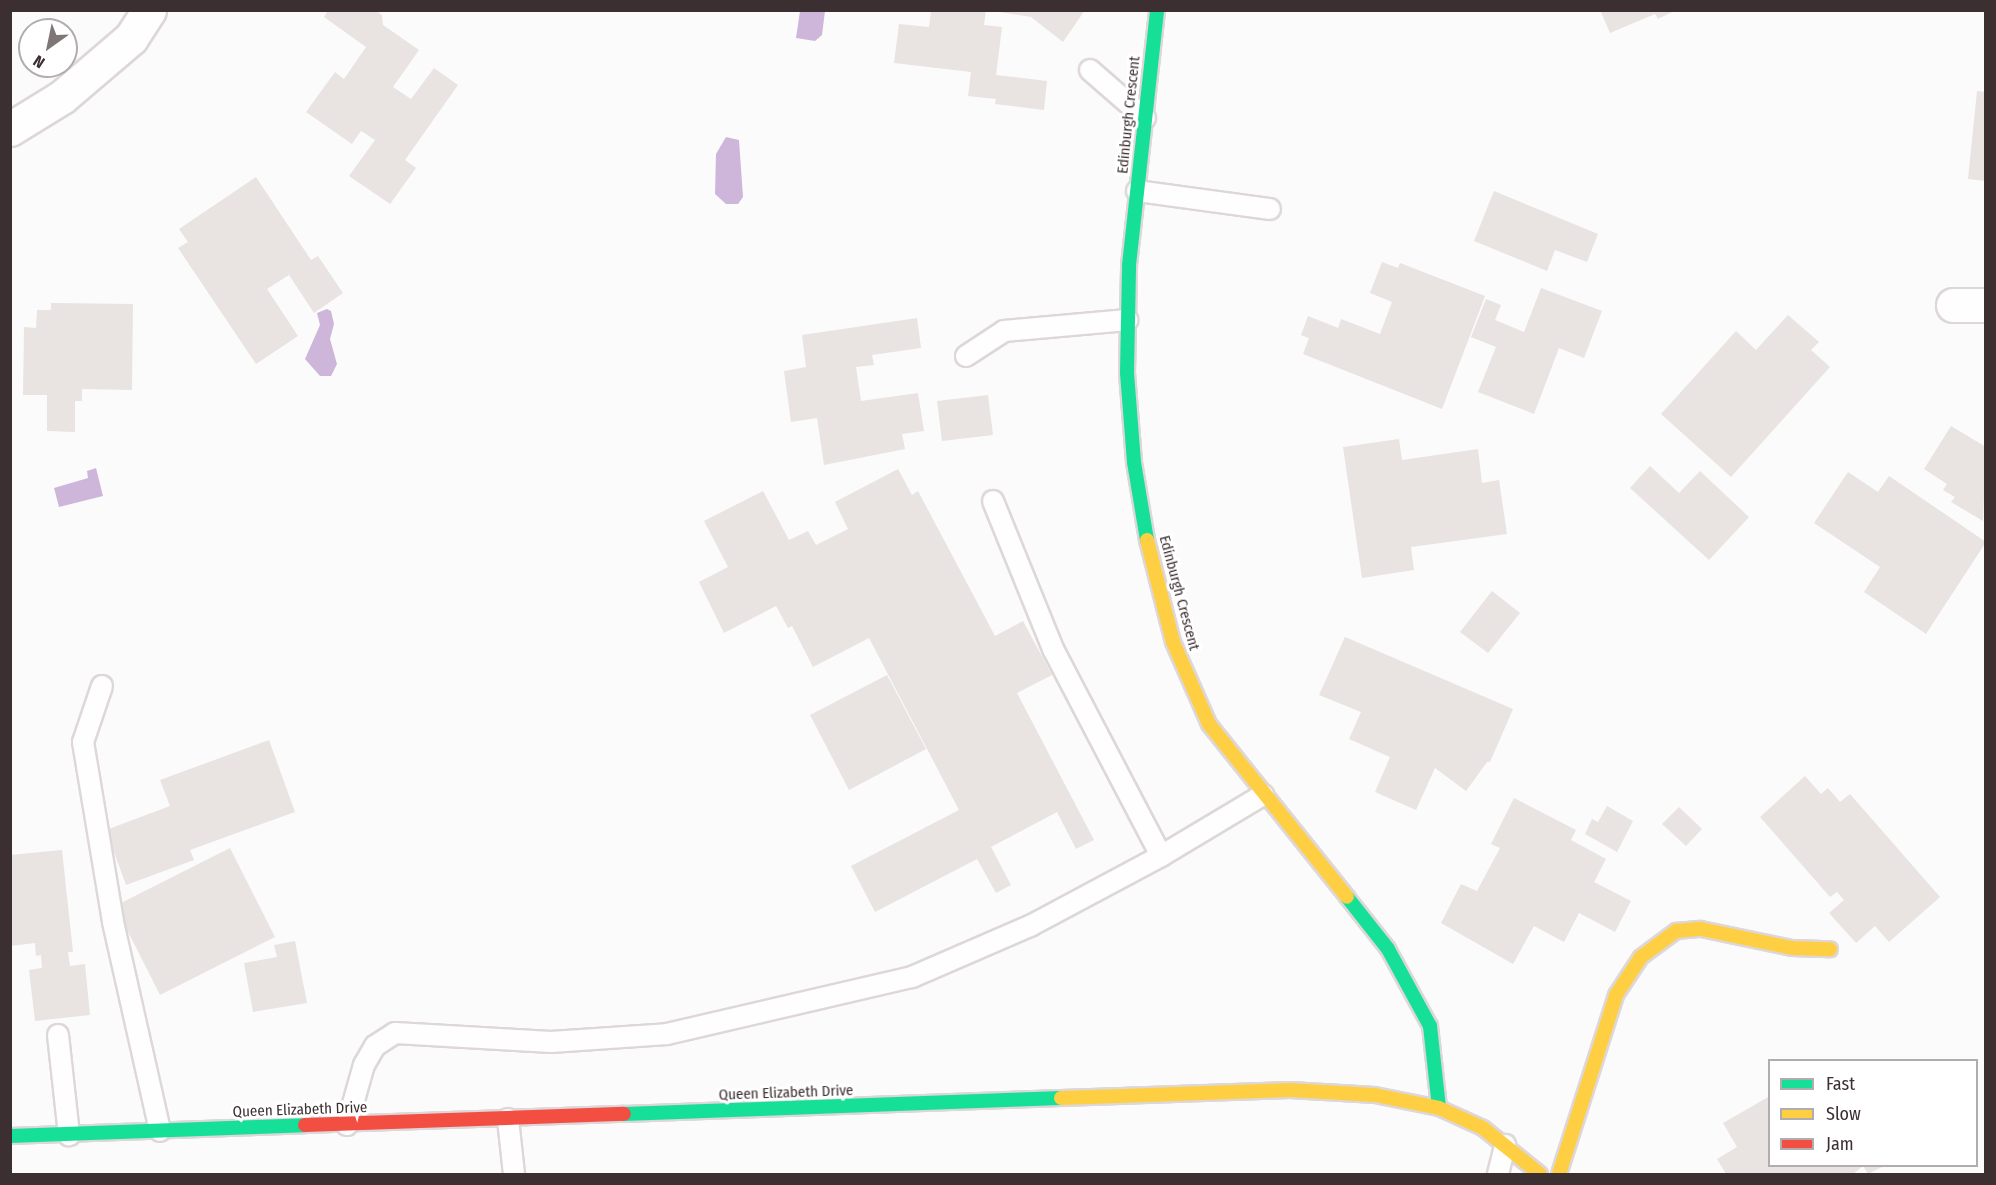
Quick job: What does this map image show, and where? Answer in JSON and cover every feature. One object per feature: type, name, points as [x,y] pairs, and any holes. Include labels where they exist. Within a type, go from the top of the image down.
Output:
[{"type":"street","points":[[10,129],[62,97],[131,38],[150,10]]},
{"type":"street","name":"Edinburgh Crescent","points":[[1157,10],[1137,191],[1128,320],[1127,373],[1134,462],[1150,563],[1169,631],[1209,724],[1263,795],[1340,885],[1388,950],[1430,1026],[1439,1108]]},
{"type":"street","points":[[1953,305],[1986,305]]},
{"type":"street","points":[[1559,1174],[1616,995],[1641,957],[1676,931],[1701,929],[1792,948],[1830,949]]},
{"type":"street","name":"Queen Elizabeth Drive","points":[[10,1136],[1290,1090],[1375,1095],[1439,1108],[1483,1128],[1540,1174]]},
{"type":"lane","points":[[1090,70],[1145,118]]},
{"type":"lane","points":[[1137,191],[1270,209]]},
{"type":"lane","points":[[966,356],[1004,331],[1128,320]]},
{"type":"lane","points":[[993,501],[1053,649],[1161,856]]},
{"type":"lane","points":[[102,686],[83,742],[112,922],[160,1131]]},
{"type":"lane","points":[[347,1125],[364,1065],[375,1046],[395,1033],[551,1042],[667,1034],[912,976],[1030,926],[1161,856],[1263,795]]},
{"type":"lane","points":[[58,1035],[69,1135]]},
{"type":"lane","points":[[508,1119],[514,1174]]},
{"type":"lane","points":[[1498,1174],[1505,1145]]},
{"type":"shaded area","points":[[800,11],[825,11],[822,35],[815,41],[796,38]]},
{"type":"shaded area","points":[[726,137],[739,140],[743,197],[738,204],[726,204],[715,194],[716,154]]},
{"type":"shaded area","points":[[327,309],[331,311],[334,324],[330,339],[337,364],[331,376],[320,376],[305,359],[320,325],[317,313]]},
{"type":"shaded area","points":[[96,468],[103,496],[59,507],[54,488],[88,478],[87,471]]},
{"type":"building","points":[[328,10],[375,10],[382,15],[383,25],[419,50],[393,87],[411,99],[434,68],[458,85],[405,160],[416,168],[390,204],[349,176],[375,140],[361,131],[352,144],[306,112],[335,72],[344,79],[366,47],[324,17]]},
{"type":"building","points":[[931,10],[986,10],[984,25],[1002,27],[996,75],[1047,81],[1044,110],[995,104],[996,99],[968,96],[971,72],[894,63],[899,24],[929,27]]},
{"type":"building","points":[[987,10],[1085,10],[1063,42],[1031,17]]},
{"type":"building","points":[[1600,10],[1676,10],[1658,19],[1655,14],[1610,33]]},
{"type":"building","points":[[1977,91],[1986,92],[1986,181],[1968,179]]},
{"type":"building","points":[[256,177],[311,260],[318,256],[343,293],[314,313],[289,275],[267,289],[298,336],[256,364],[178,248],[188,242],[179,229]]},
{"type":"building","points":[[1494,191],[1598,234],[1587,262],[1555,250],[1547,271],[1474,241]]},
{"type":"building","points":[[1382,262],[1398,268],[1400,263],[1485,296],[1442,409],[1303,354],[1309,338],[1301,335],[1308,316],[1338,328],[1341,319],[1380,334],[1392,302],[1370,293]]},
{"type":"building","points":[[1541,288],[1602,311],[1584,358],[1559,348],[1534,414],[1478,392],[1496,347],[1471,337],[1486,299],[1501,305],[1495,320],[1524,332]]},
{"type":"building","points":[[51,303],[133,304],[132,390],[82,389],[82,401],[75,401],[75,432],[47,431],[47,395],[23,395],[24,327],[36,328],[37,310],[51,310]]},
{"type":"building","points":[[1788,315],[1819,342],[1811,350],[1830,367],[1731,477],[1661,414],[1736,331],[1756,350]]},
{"type":"building","points":[[917,318],[921,348],[872,355],[874,365],[856,367],[861,401],[918,393],[924,431],[902,434],[905,449],[824,465],[817,418],[791,422],[784,371],[806,367],[802,335]]},
{"type":"building","points":[[988,395],[993,435],[942,441],[937,401]]},
{"type":"building","points":[[1951,426],[1986,447],[1983,521],[1951,502],[1955,497],[1943,490],[1947,484],[1924,469]]},
{"type":"building","points":[[1399,439],[1402,460],[1478,449],[1482,483],[1499,480],[1507,534],[1411,547],[1414,570],[1362,578],[1343,447]]},
{"type":"building","points":[[1650,466],[1679,493],[1700,471],[1749,517],[1709,560],[1630,488]]},
{"type":"building","points":[[898,469],[912,495],[918,491],[995,636],[1023,621],[1052,675],[1017,693],[1094,840],[1076,849],[1057,812],[991,847],[1011,885],[996,893],[977,859],[875,912],[851,866],[959,810],[869,638],[813,667],[792,626],[788,628],[776,606],[724,633],[699,582],[728,567],[704,521],[763,491],[789,540],[808,531],[816,545],[848,529],[835,502]]},
{"type":"building","points":[[1848,472],[1878,492],[1889,476],[1986,542],[1926,634],[1864,592],[1880,567],[1814,523]]},
{"type":"building","points":[[1492,591],[1520,613],[1488,653],[1460,632]]},
{"type":"building","points":[[1345,637],[1513,709],[1490,762],[1487,762],[1466,791],[1435,768],[1416,810],[1375,792],[1390,757],[1349,739],[1361,712],[1319,695]]},
{"type":"building","points":[[887,675],[926,749],[849,790],[810,715]]},
{"type":"building","points":[[269,740],[295,812],[190,850],[194,860],[126,885],[106,830],[170,806],[160,780]]},
{"type":"building","points":[[1805,776],[1821,794],[1828,788],[1840,802],[1850,794],[1940,897],[1889,942],[1875,926],[1856,943],[1829,913],[1844,900],[1837,892],[1830,897],[1760,817]]},
{"type":"building","points":[[1514,798],[1576,830],[1571,840],[1606,859],[1594,882],[1631,901],[1615,932],[1579,913],[1564,942],[1534,926],[1513,964],[1441,923],[1461,884],[1477,891],[1500,848],[1491,844]]},
{"type":"building","points":[[1607,806],[1633,821],[1617,852],[1585,834],[1592,819],[1598,822]]},
{"type":"building","points":[[1679,807],[1702,829],[1686,846],[1662,824]]},
{"type":"building","points":[[230,848],[275,937],[160,995],[115,906]]},
{"type":"building","points":[[62,850],[73,952],[68,952],[70,966],[85,964],[90,1015],[35,1021],[29,970],[42,968],[41,955],[36,956],[35,943],[10,946],[10,855]]},
{"type":"building","points":[[295,941],[307,1003],[253,1012],[244,963],[277,957],[274,945]]},
{"type":"building","points":[[1768,1097],[1768,1167],[1862,1167],[1853,1174],[1726,1174],[1717,1159],[1737,1147],[1723,1123]]},
{"type":"building","points":[[1864,1167],[1882,1167],[1868,1174]]},
{"type":"traffic: fast","points":[[1147,540],[1134,462],[1127,373],[1129,265],[1157,10]]},
{"type":"traffic: fast","points":[[1347,897],[1388,949],[1430,1026],[1439,1108]]},
{"type":"traffic: fast","points":[[624,1114],[1061,1098]]},
{"type":"traffic: fast","points":[[10,1136],[305,1125]]},
{"type":"traffic: slow","points":[[1147,540],[1173,642],[1209,724],[1347,897]]},
{"type":"traffic: slow","points":[[1559,1174],[1616,995],[1641,957],[1676,931],[1701,929],[1792,948],[1830,949]]},
{"type":"traffic: slow","points":[[1061,1098],[1290,1090],[1375,1095],[1439,1108],[1483,1128],[1540,1174]]},
{"type":"traffic: jam","points":[[305,1125],[624,1114]]}]
